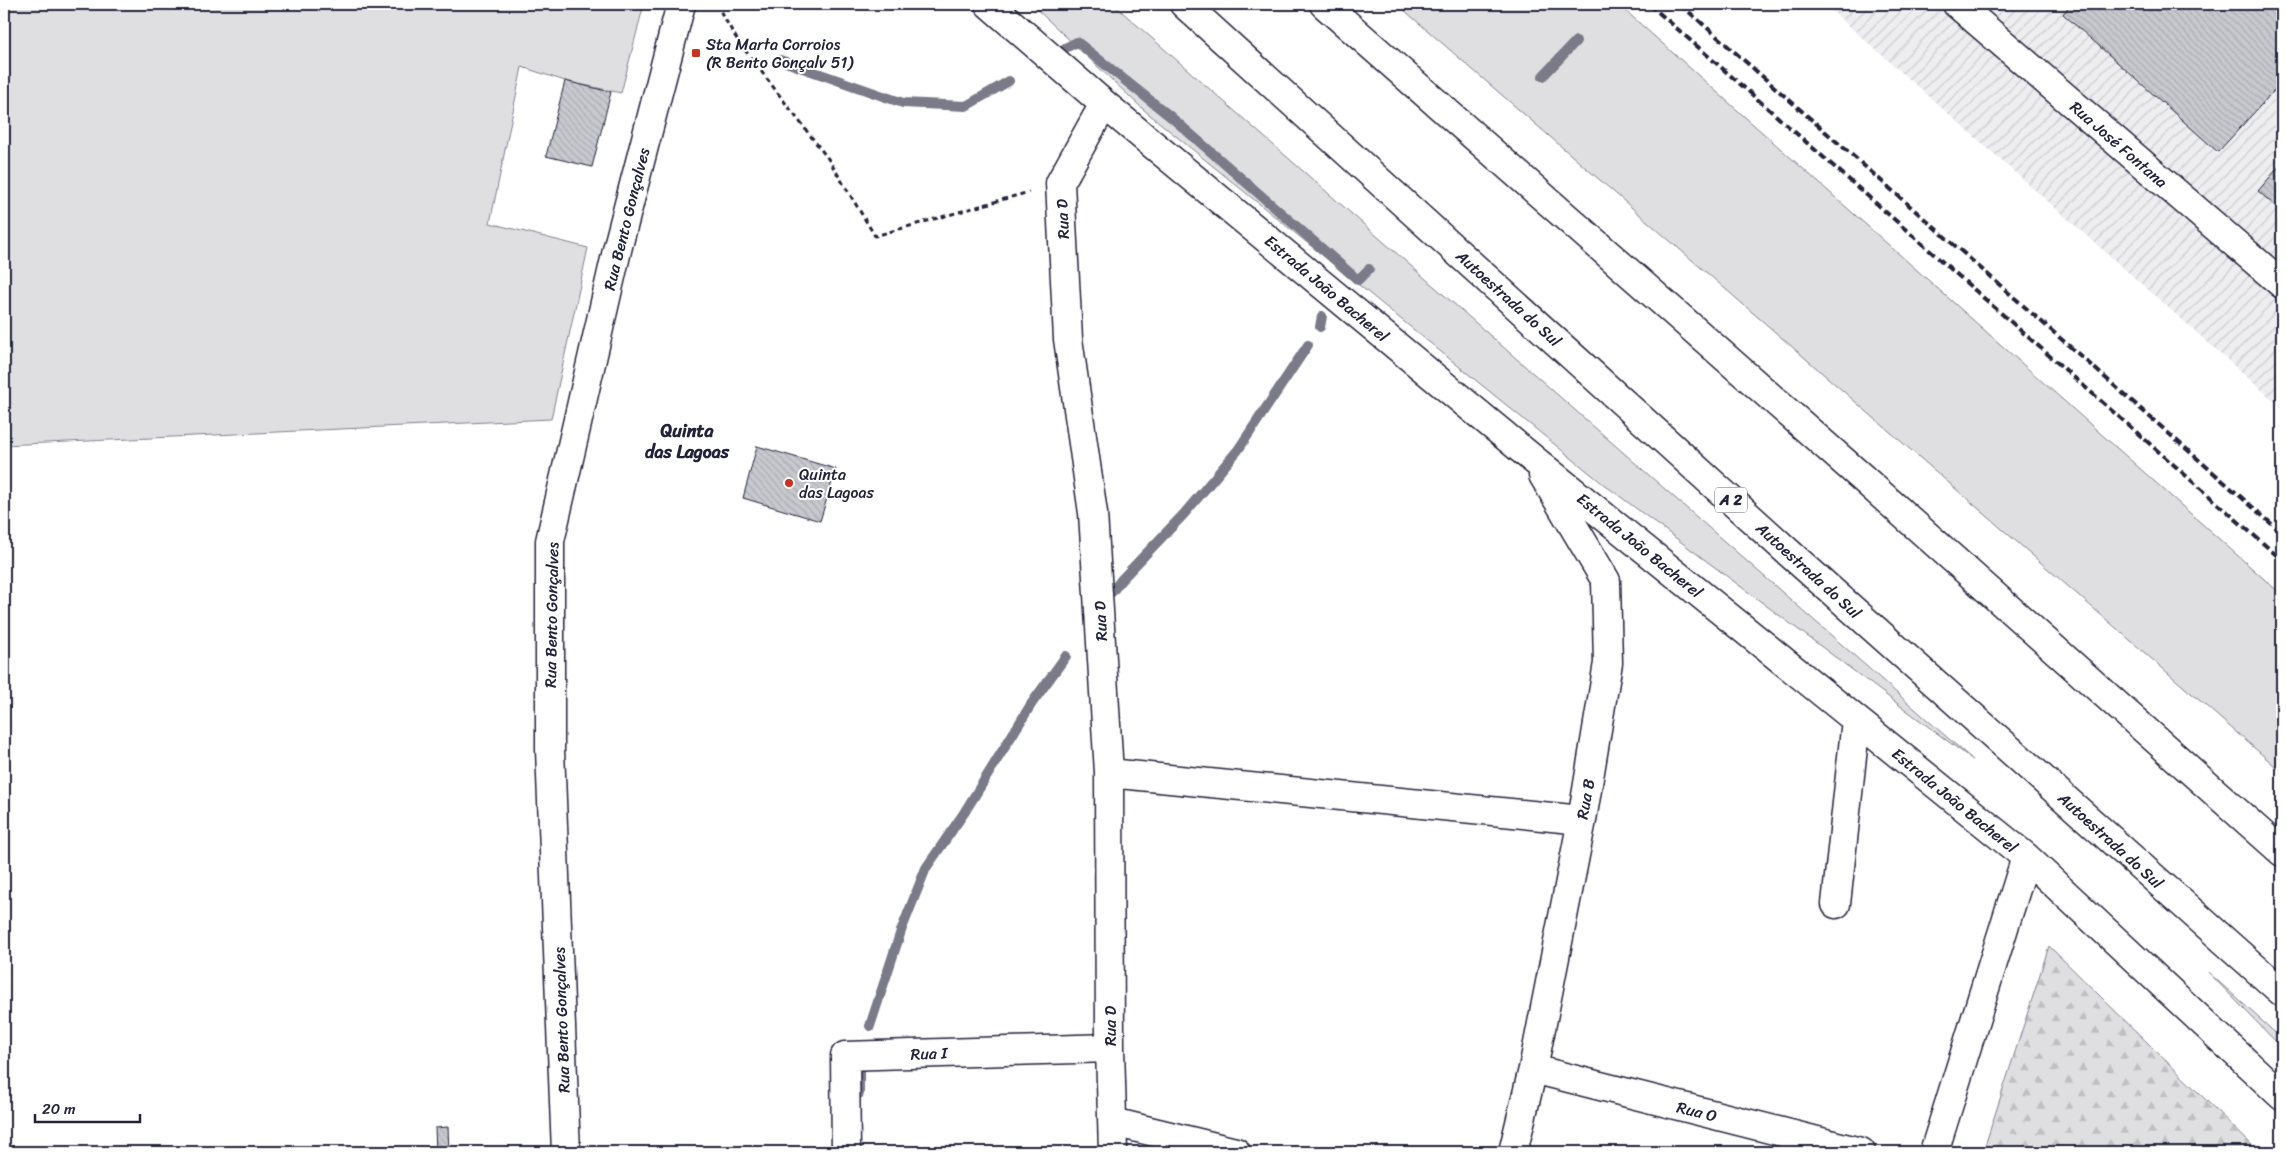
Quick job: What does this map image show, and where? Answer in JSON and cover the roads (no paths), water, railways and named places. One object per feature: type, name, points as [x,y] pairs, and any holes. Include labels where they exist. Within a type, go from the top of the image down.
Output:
[{"type":"main road","name":"Rua Bento Gonçalves","points":[[566,1152],[550,750],[550,541],[618,246],[680,4]]},
{"type":"main road","name":"Estrada João Bacherel","points":[[990,4],[1104,104],[1533,459],[2026,857],[2282,1096]]},
{"type":"main road","name":"Autoestrada do Sul","points":[[1184,4],[1788,552],[2282,992]]},
{"type":"main road","points":[[1324,4],[1858,474],[2282,852]]},
{"type":"main road","name":"Rua José Fontana","points":[[1957,4],[2282,284]]},
{"type":"main road","name":"Rua D","points":[[1104,104],[1060,182],[1068,339],[1093,513],[1109,773],[1110,1048],[1113,1152]]},
{"type":"main road","name":"Rua B","points":[[1513,1152],[1533,1069],[1582,820],[1608,663],[1606,581],[1533,459]]},
{"type":"main road","points":[[1836,904],[1856,720]]},
{"type":"main road","points":[[1109,773],[1582,820]]},
{"type":"main road","points":[[1934,1152],[2026,857]]},
{"type":"main road","name":"Rua I","points":[[846,1152],[845,1056],[1110,1048]]},
{"type":"main road","name":"Rua O","points":[[1533,1069],[1861,1152]]},
{"type":"main road","points":[[1113,1122],[1236,1152]]},
{"type":"waterway","points":[[1543,76],[1576,41]]},
{"type":"waterway","points":[[1065,48],[1077,42],[1171,117],[1358,280],[1369,269]]},
{"type":"waterway","points":[[780,60],[903,103],[966,106],[1009,81]]},
{"type":"waterway","points":[[1320,327],[1322,316]]},
{"type":"waterway","points":[[1112,592],[1121,580],[1184,514],[1238,450],[1308,345]]},
{"type":"waterway","points":[[870,1026],[901,931],[926,868],[964,813],[1032,703],[1066,656]]},
{"type":"waterway","points":[[859,1058],[859,1094]]},
{"type":"railway","points":[[1649,4],[2282,560]]},
{"type":"railway","points":[[1680,4],[2282,533]]},
{"type":"place","name":"Sta Marta Corroios (R Bento Gonçalv 51)","points":[[696,53]]},
{"type":"place","name":"Quinta das Lagoas","points":[[789,483]]},
{"type":"district","name":"Quinta das Lagoas","points":[[687,441]]}]
